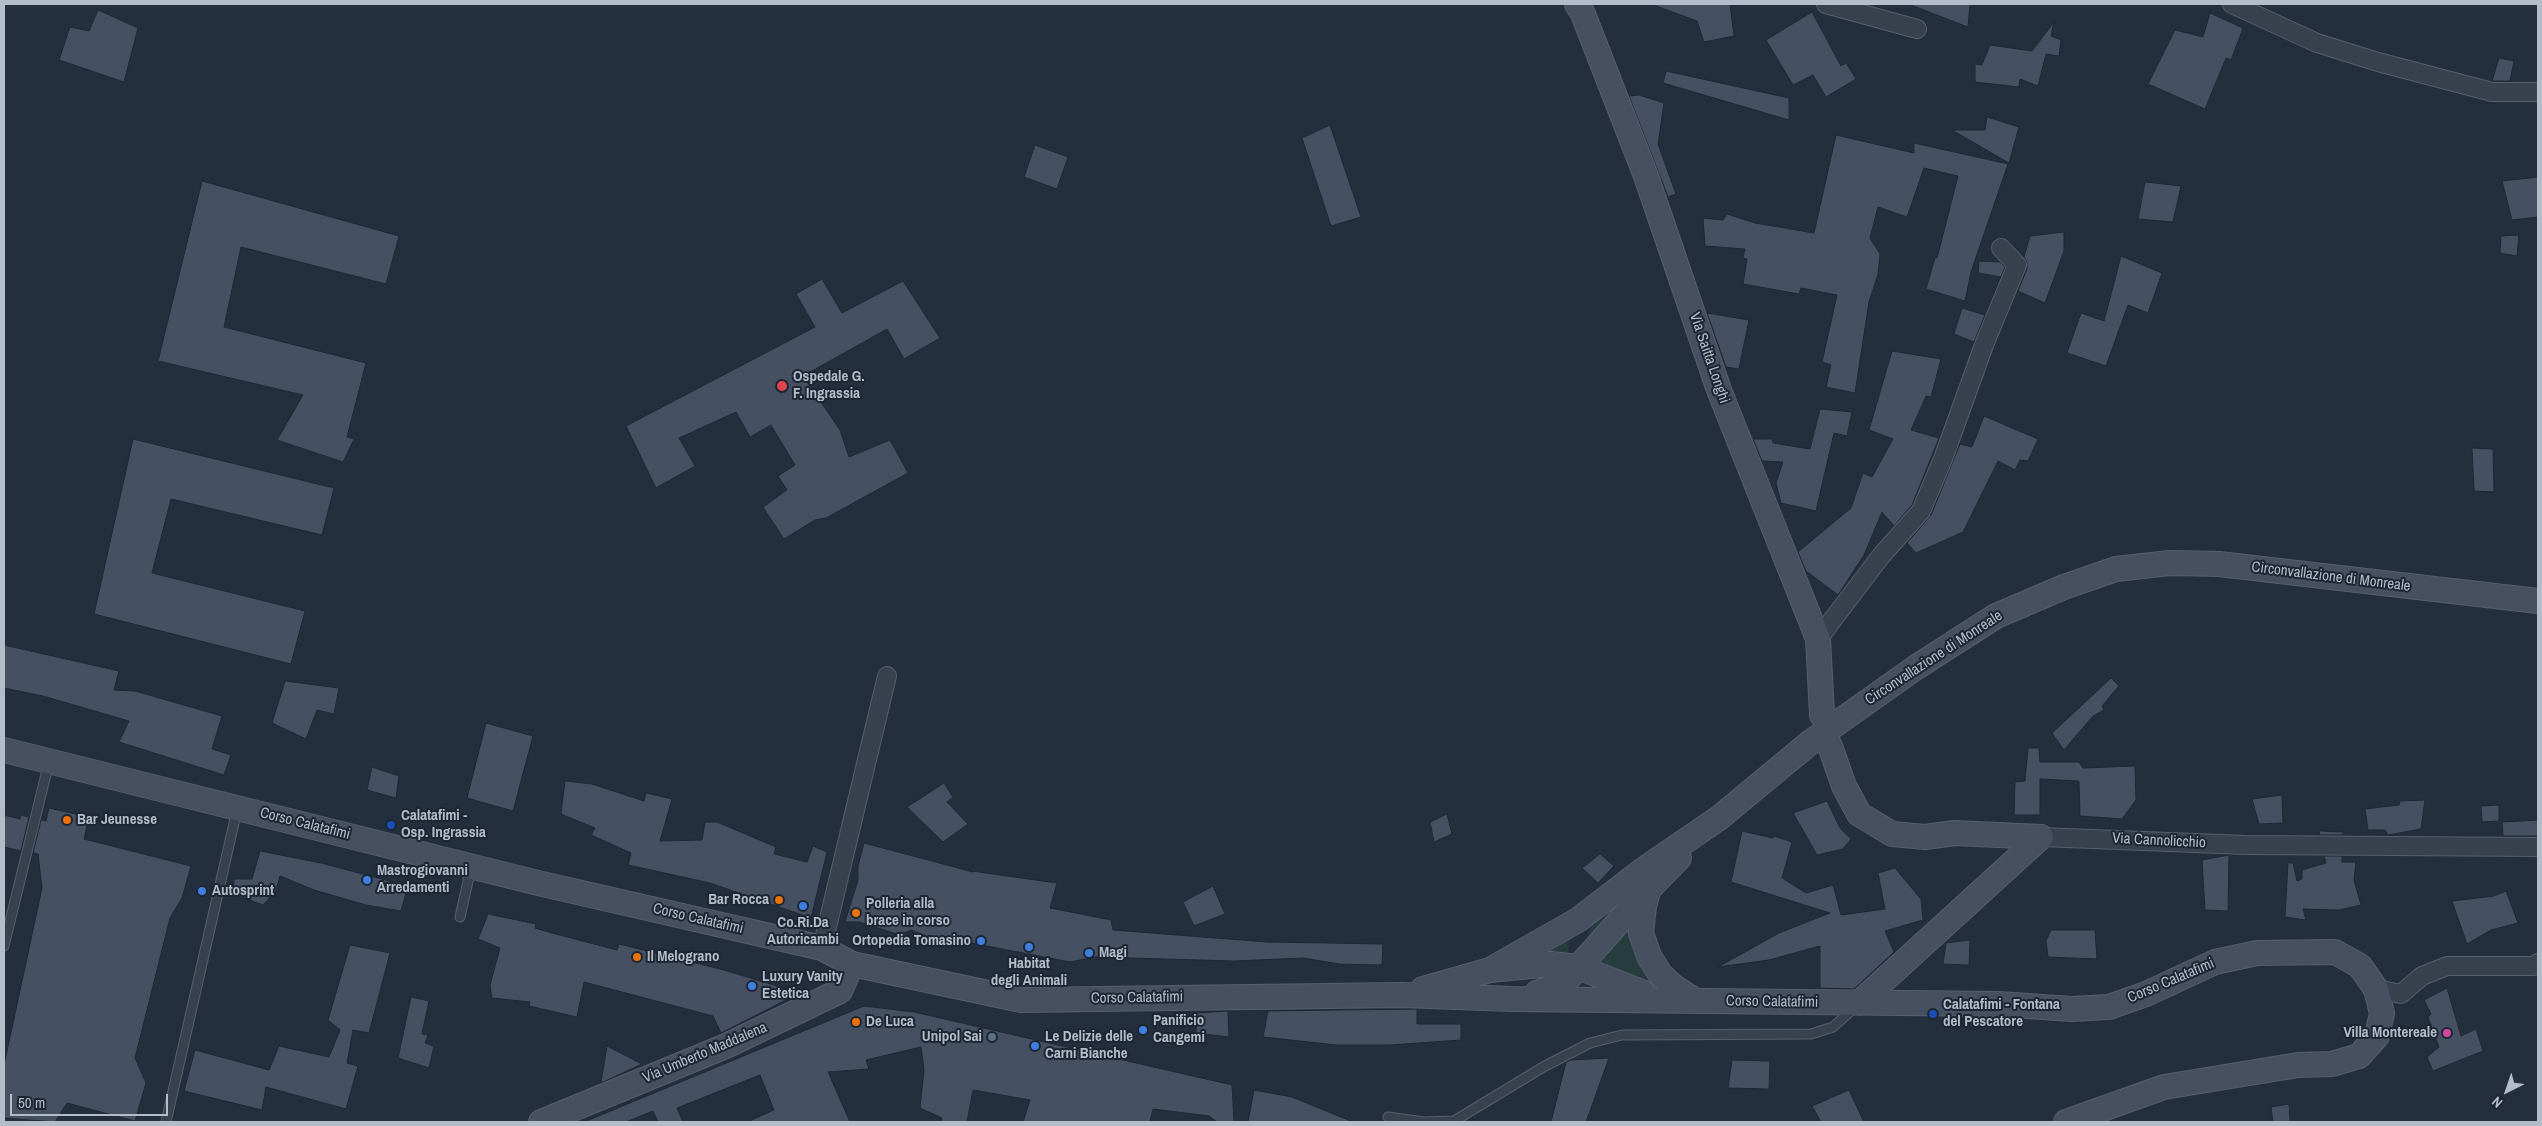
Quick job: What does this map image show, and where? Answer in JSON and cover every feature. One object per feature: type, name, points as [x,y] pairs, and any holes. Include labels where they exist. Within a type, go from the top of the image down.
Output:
[{"type":"street","name":"Via Saitta Longhi","points":[[1577,4],[1583,14],[1646,176],[1719,390],[1818,639],[1821,661],[1822,715]]},
{"type":"street","points":[[1826,4],[1917,29]]},
{"type":"street","points":[[2232,4],[2316,43],[2378,62],[2492,92],[2538,92]]},
{"type":"street","points":[[1818,639],[1881,556],[1920,511],[1943,459],[1984,345],[2017,265],[2001,248]]},
{"type":"street","name":"Circonvallazione di Monreale","points":[[1718,818],[1819,736],[1915,668],[1996,616],[2064,587],[2116,569],[2170,564],[2219,564],[2538,601]]},
{"type":"street","points":[[822,948],[887,676]]},
{"type":"street","name":"Via Cannolicchio","points":[[1830,746],[1844,786],[1860,814],[1892,834],[1925,837],[1955,833],[2246,845],[2538,847]]},
{"type":"street","name":"Corso Calatafimi","points":[[4,750],[472,866],[822,948],[852,964],[1020,1000],[1402,995]]},
{"type":"street","points":[[1512,999],[1549,990],[1564,983],[1649,888],[1718,818]]},
{"type":"street","points":[[1490,970],[1578,920],[1642,870],[1718,818]]},
{"type":"street","points":[[1859,1003],[2042,837]]},
{"type":"street","points":[[1649,888],[1644,906],[1641,933],[1649,956],[1660,974],[1674,987],[1696,1001]]},
{"type":"street","points":[[1578,920],[1575,946],[1578,967],[1589,988],[1604,998]]},
{"type":"street","name":"Corso Calatafimi","points":[[1664,999],[1696,1001],[1998,1004],[2072,1009],[2108,1007],[2146,994],[2215,962],[2257,953],[2335,952],[2360,966],[2376,990],[2382,1013],[2376,1036],[2359,1056],[2332,1064],[2298,1066],[2164,1086],[2066,1122]]},
{"type":"street","points":[[2376,990],[2401,994],[2422,976],[2447,966],[2534,966],[2538,963]]},
{"type":"street","name":"Via Umberto Maddalena","points":[[541,1122],[726,1046],[840,991],[852,964]]},
{"type":"street","points":[[1402,995],[1490,970],[1551,964],[1578,967],[1664,999]]},
{"type":"street","points":[[1402,995],[1512,999],[1664,999]]},
{"type":"lane","points":[[4,946],[49,761]]},
{"type":"lane","points":[[166,1122],[237,807]]},
{"type":"lane","points":[[460,917],[472,866]]},
{"type":"lane","points":[[1388,1117],[1424,1122],[1454,1121],[1545,1066],[1590,1042],[1622,1035],[1811,1034],[1833,1027],[1859,1003]]},
{"type":"green space","points":[[1634,886],[1590,940],[1588,933],[1593,921]]},
{"type":"green space","points":[[1633,919],[1648,972],[1644,979],[1620,973],[1601,965],[1601,956]]},
{"type":"green space","points":[[1569,936],[1568,955],[1521,959]]},
{"type":"building","points":[[1656,4],[1730,4],[1734,36],[1704,42],[1697,21],[1656,6]]},
{"type":"building","points":[[1970,4],[1968,27],[1911,5]]},
{"type":"building","points":[[98,10],[138,28],[124,82],[59,60],[70,27],[89,31]]},
{"type":"building","points":[[1812,12],[1841,66],[1846,63],[1856,79],[1826,97],[1813,75],[1793,85],[1766,40]]},
{"type":"building","points":[[2210,13],[2243,28],[2231,60],[2226,58],[2205,109],[2148,84],[2175,30],[2203,37]]},
{"type":"building","points":[[2054,22],[2051,36],[2061,40],[2059,56],[2046,54],[2038,86],[2020,79],[2019,87],[1975,82],[1975,64],[1982,65],[1990,45],[2032,51]]},
{"type":"building","points":[[2499,58],[2514,61],[2510,81],[2492,81]]},
{"type":"building","points":[[1666,71],[1789,98],[1789,120],[1663,83]]},
{"type":"building","points":[[1639,95],[1664,103],[1658,144],[1676,194],[1668,197],[1629,96]]},
{"type":"building","points":[[1987,117],[2019,127],[2009,163],[1952,130],[1985,130]]},
{"type":"building","points":[[1330,125],[1361,217],[1331,226],[1302,138]]},
{"type":"building","points":[[1836,135],[1914,153],[1914,143],[2008,164],[1971,272],[1965,301],[1926,289],[1935,258],[1937,258],[1958,176],[1924,168],[1907,217],[1878,207],[1870,238],[1880,254],[1878,274],[1869,302],[1855,393],[1826,387],[1831,365],[1822,362],[1837,295],[1801,288],[1799,294],[1743,284],[1747,259],[1743,258],[1745,249],[1705,246],[1703,218],[1723,220],[1727,214],[1755,223],[1814,233]]},
{"type":"building","points":[[1035,145],[1068,157],[1057,189],[1024,177]]},
{"type":"building","points":[[2538,177],[2538,217],[2512,220],[2502,181]]},
{"type":"building","points":[[202,181],[399,236],[386,284],[241,247],[224,327],[366,363],[347,437],[354,439],[343,462],[277,440],[303,395],[158,361]]},
{"type":"building","points":[[2145,182],[2181,186],[2173,222],[2138,219]]},
{"type":"building","points":[[2064,232],[2064,251],[2045,303],[2018,291],[2027,269],[2024,257],[2030,236]]},
{"type":"building","points":[[2519,235],[2517,256],[2500,253],[2501,236]]},
{"type":"building","points":[[2121,256],[2162,273],[2148,313],[2128,305],[2106,366],[2067,353],[2081,313],[2104,321]]},
{"type":"building","points":[[1979,261],[2000,262],[2005,267],[2001,277],[1978,273]]},
{"type":"building","points":[[822,279],[842,313],[903,281],[940,338],[904,359],[887,329],[803,376],[840,430],[849,457],[890,440],[908,473],[826,518],[815,520],[784,539],[763,507],[787,490],[778,476],[795,465],[771,425],[750,437],[736,412],[679,438],[695,466],[656,488],[626,426],[815,327],[796,294]]},
{"type":"building","points":[[1962,308],[1985,315],[1974,342],[1954,334]]},
{"type":"building","points":[[1707,313],[1749,320],[1739,369],[1726,367]]},
{"type":"building","points":[[1892,351],[1941,359],[1931,397],[1926,396],[1911,430],[1939,438],[1912,505],[1894,526],[1882,512],[1864,555],[1838,595],[1806,571],[1798,552],[1851,508],[1863,473],[1872,477],[1893,439],[1869,430]]},
{"type":"building","points":[[1820,409],[1852,412],[1847,436],[1834,433],[1816,511],[1781,503],[1776,483],[1783,462],[1762,461],[1753,439],[1772,439],[1773,443],[1810,449]]},
{"type":"building","points":[[1984,416],[2038,439],[2028,461],[2020,460],[2015,470],[1998,461],[1963,532],[1916,553],[1907,543],[1931,515],[1960,444],[1972,447]]},
{"type":"building","points":[[133,439],[334,488],[322,535],[171,499],[152,573],[305,611],[291,664],[94,614]]},
{"type":"building","points":[[2472,448],[2493,449],[2494,492],[2474,491]]},
{"type":"building","points":[[4,645],[119,671],[114,690],[135,691],[222,716],[212,749],[231,755],[224,775],[119,742],[129,721],[43,696],[4,688]]},
{"type":"building","points":[[2111,678],[2119,686],[2102,706],[2104,710],[2093,716],[2064,750],[2052,733]]},
{"type":"building","points":[[285,681],[339,688],[334,714],[317,710],[306,739],[272,723]]},
{"type":"building","points":[[486,723],[533,736],[513,811],[467,798]]},
{"type":"building","points":[[2028,748],[2039,748],[2040,762],[2079,762],[2083,768],[2135,766],[2136,800],[2122,819],[2080,816],[2079,781],[2040,779],[2040,815],[2014,815],[2015,782],[2025,781]]},
{"type":"building","points":[[372,767],[399,776],[396,798],[367,790]]},
{"type":"building","points":[[565,781],[592,784],[644,801],[646,793],[672,799],[660,841],[702,840],[705,822],[717,822],[776,847],[774,854],[807,862],[813,846],[827,852],[811,918],[710,883],[628,865],[631,853],[591,835],[595,828],[561,814]]},
{"type":"building","points":[[944,783],[953,797],[947,802],[968,824],[943,842],[907,807]]},
{"type":"building","points":[[2282,795],[2283,823],[2259,824],[2252,799]]},
{"type":"building","points":[[2425,800],[2421,829],[2388,835],[2385,830],[2368,830],[2365,809],[2399,805],[2400,801]]},
{"type":"building","points":[[1827,801],[1840,828],[1851,839],[1843,849],[1817,855],[1793,813]]},
{"type":"building","points":[[2499,805],[2499,821],[2482,822],[2481,806]]},
{"type":"building","points":[[49,808],[89,817],[84,839],[191,866],[182,898],[170,918],[135,1058],[146,1083],[135,1121],[67,1103],[55,1122],[4,1118],[4,1065],[42,888],[38,854],[33,853],[41,820],[46,821]]},
{"type":"building","points":[[1447,814],[1452,834],[1434,842],[1430,822]]},
{"type":"building","points":[[4,815],[20,819],[21,815],[29,817],[21,851],[4,847]]},
{"type":"building","points":[[2538,820],[2538,836],[2503,836],[2502,822]]},
{"type":"building","points":[[1742,831],[1773,838],[1774,836],[1792,842],[1782,878],[1806,893],[1833,885],[1841,915],[1885,909],[1878,873],[1895,868],[1921,899],[1923,920],[1885,931],[1894,952],[1854,989],[1820,988],[1820,946],[1769,960],[1718,967],[1779,933],[1830,913],[1731,882]]},
{"type":"building","points":[[2319,831],[2343,832],[2343,835],[2320,835]]},
{"type":"building","points":[[864,843],[973,872],[1057,883],[1050,908],[1111,920],[1113,930],[1267,942],[1383,944],[1382,965],[1339,964],[1303,958],[1234,961],[1095,957],[1070,962],[966,942],[952,946],[911,930],[900,935],[859,922],[845,922],[858,880],[858,866]]},
{"type":"building","points":[[260,851],[321,863],[408,886],[401,911],[366,905],[314,890],[280,876],[276,891],[263,905],[233,894],[234,879],[252,879]]},
{"type":"building","points":[[1600,854],[1614,866],[1598,883],[1582,868]]},
{"type":"building","points":[[2229,855],[2228,911],[2205,910],[2202,860]]},
{"type":"building","points":[[2324,856],[2342,856],[2342,862],[2356,862],[2354,880],[2361,905],[2339,910],[2303,909],[2306,920],[2285,917],[2288,863],[2293,863],[2297,881],[2302,879],[2302,870],[2326,863]]},
{"type":"building","points":[[1213,886],[1225,914],[1194,926],[1183,902]]},
{"type":"building","points":[[2506,891],[2518,923],[2491,930],[2467,944],[2452,901],[2494,896]]},
{"type":"building","points":[[488,914],[536,924],[535,928],[617,950],[619,944],[724,970],[800,993],[721,1033],[713,1016],[584,982],[577,1017],[529,1006],[530,1002],[492,998],[490,985],[500,948],[478,939]]},
{"type":"building","points":[[2051,930],[2095,930],[2097,959],[2048,957],[2046,941]]},
{"type":"building","points":[[1970,940],[1969,965],[1943,964],[1946,943]]},
{"type":"building","points":[[350,945],[390,953],[369,1033],[353,1030],[347,1063],[358,1066],[346,1109],[266,1087],[262,1110],[184,1091],[195,1050],[269,1070],[279,1046],[329,1057],[340,1030],[328,1020]]},
{"type":"building","name":"Villa Montereale","points":[[2447,988],[2461,1036],[2476,1029],[2483,1051],[2433,1071],[2427,1057],[2439,1047],[2428,1017],[2431,1014],[2424,1000]]},
{"type":"building","points":[[411,997],[429,1001],[422,1034],[428,1035],[425,1043],[434,1046],[429,1068],[398,1058]]},
{"type":"building","points":[[864,1006],[914,1012],[1232,1085],[1234,1122],[1217,1122],[1209,1116],[1153,1109],[1150,1122],[1023,1122],[1030,1100],[973,1090],[967,1122],[941,1122],[942,1118],[920,1108],[924,1070],[921,1047],[866,1060],[869,1069],[828,1072],[850,1122],[747,1122],[774,1110],[760,1075],[677,1108],[683,1122],[658,1122],[653,1111],[626,1122],[584,1122]]},
{"type":"building","points":[[1417,1009],[1417,1024],[1461,1024],[1461,1040],[1390,1045],[1336,1045],[1263,1037],[1268,1011]]},
{"type":"building","points":[[1228,1011],[1229,1037],[1196,1033],[1197,1013]]},
{"type":"building","points":[[607,1046],[642,1064],[601,1083]]},
{"type":"building","points":[[1609,1058],[1586,1122],[1551,1122],[1566,1062],[1571,1060]]},
{"type":"building","points":[[1732,1060],[1770,1061],[1769,1089],[1728,1088]]},
{"type":"building","points":[[1254,1090],[1292,1097],[1353,1122],[1248,1122]]},
{"type":"building","points":[[1849,1090],[1864,1122],[1821,1122],[1812,1106]]},
{"type":"building","points":[[2289,1104],[2290,1122],[2273,1122],[2271,1107]]},
{"type":"place","name":"Ospedale G. F. Ingrassia","points":[[782,386]]},
{"type":"place","name":"Bar Jeunesse","points":[[67,820]]},
{"type":"place","name":"Calatafimi - Osp. Ingrassia","points":[[391,825]]},
{"type":"place","name":"Mastrogiovanni Arredamenti","points":[[367,880]]},
{"type":"place","name":"Autosprint","points":[[202,891]]},
{"type":"place","name":"Bar Rocca","points":[[779,900]]},
{"type":"place","name":"Co.Ri.Da Autoricambi","points":[[803,906]]},
{"type":"place","name":"Polleria alla brace in corso","points":[[856,913]]},
{"type":"place","name":"Ortopedia Tomasino","points":[[981,941]]},
{"type":"place","name":"Habitat degli Animali","points":[[1029,947]]},
{"type":"place","name":"Magi","points":[[1089,953]]},
{"type":"place","name":"Il Melograno","points":[[637,957]]},
{"type":"place","name":"Luxury Vanity Estetica","points":[[752,986]]},
{"type":"place","name":"Calatafimi - Fontana del Pescatore","points":[[1933,1014]]},
{"type":"place","name":"De Luca","points":[[856,1022]]},
{"type":"place","name":"Panificio Cangemi","points":[[1143,1030]]},
{"type":"place","name":"Villa Montereale","points":[[2447,1033]]},
{"type":"place","name":"Unipol Sai","points":[[992,1037]]},
{"type":"place","name":"Le Delizie delle Carni Bianche","points":[[1035,1046]]}]
